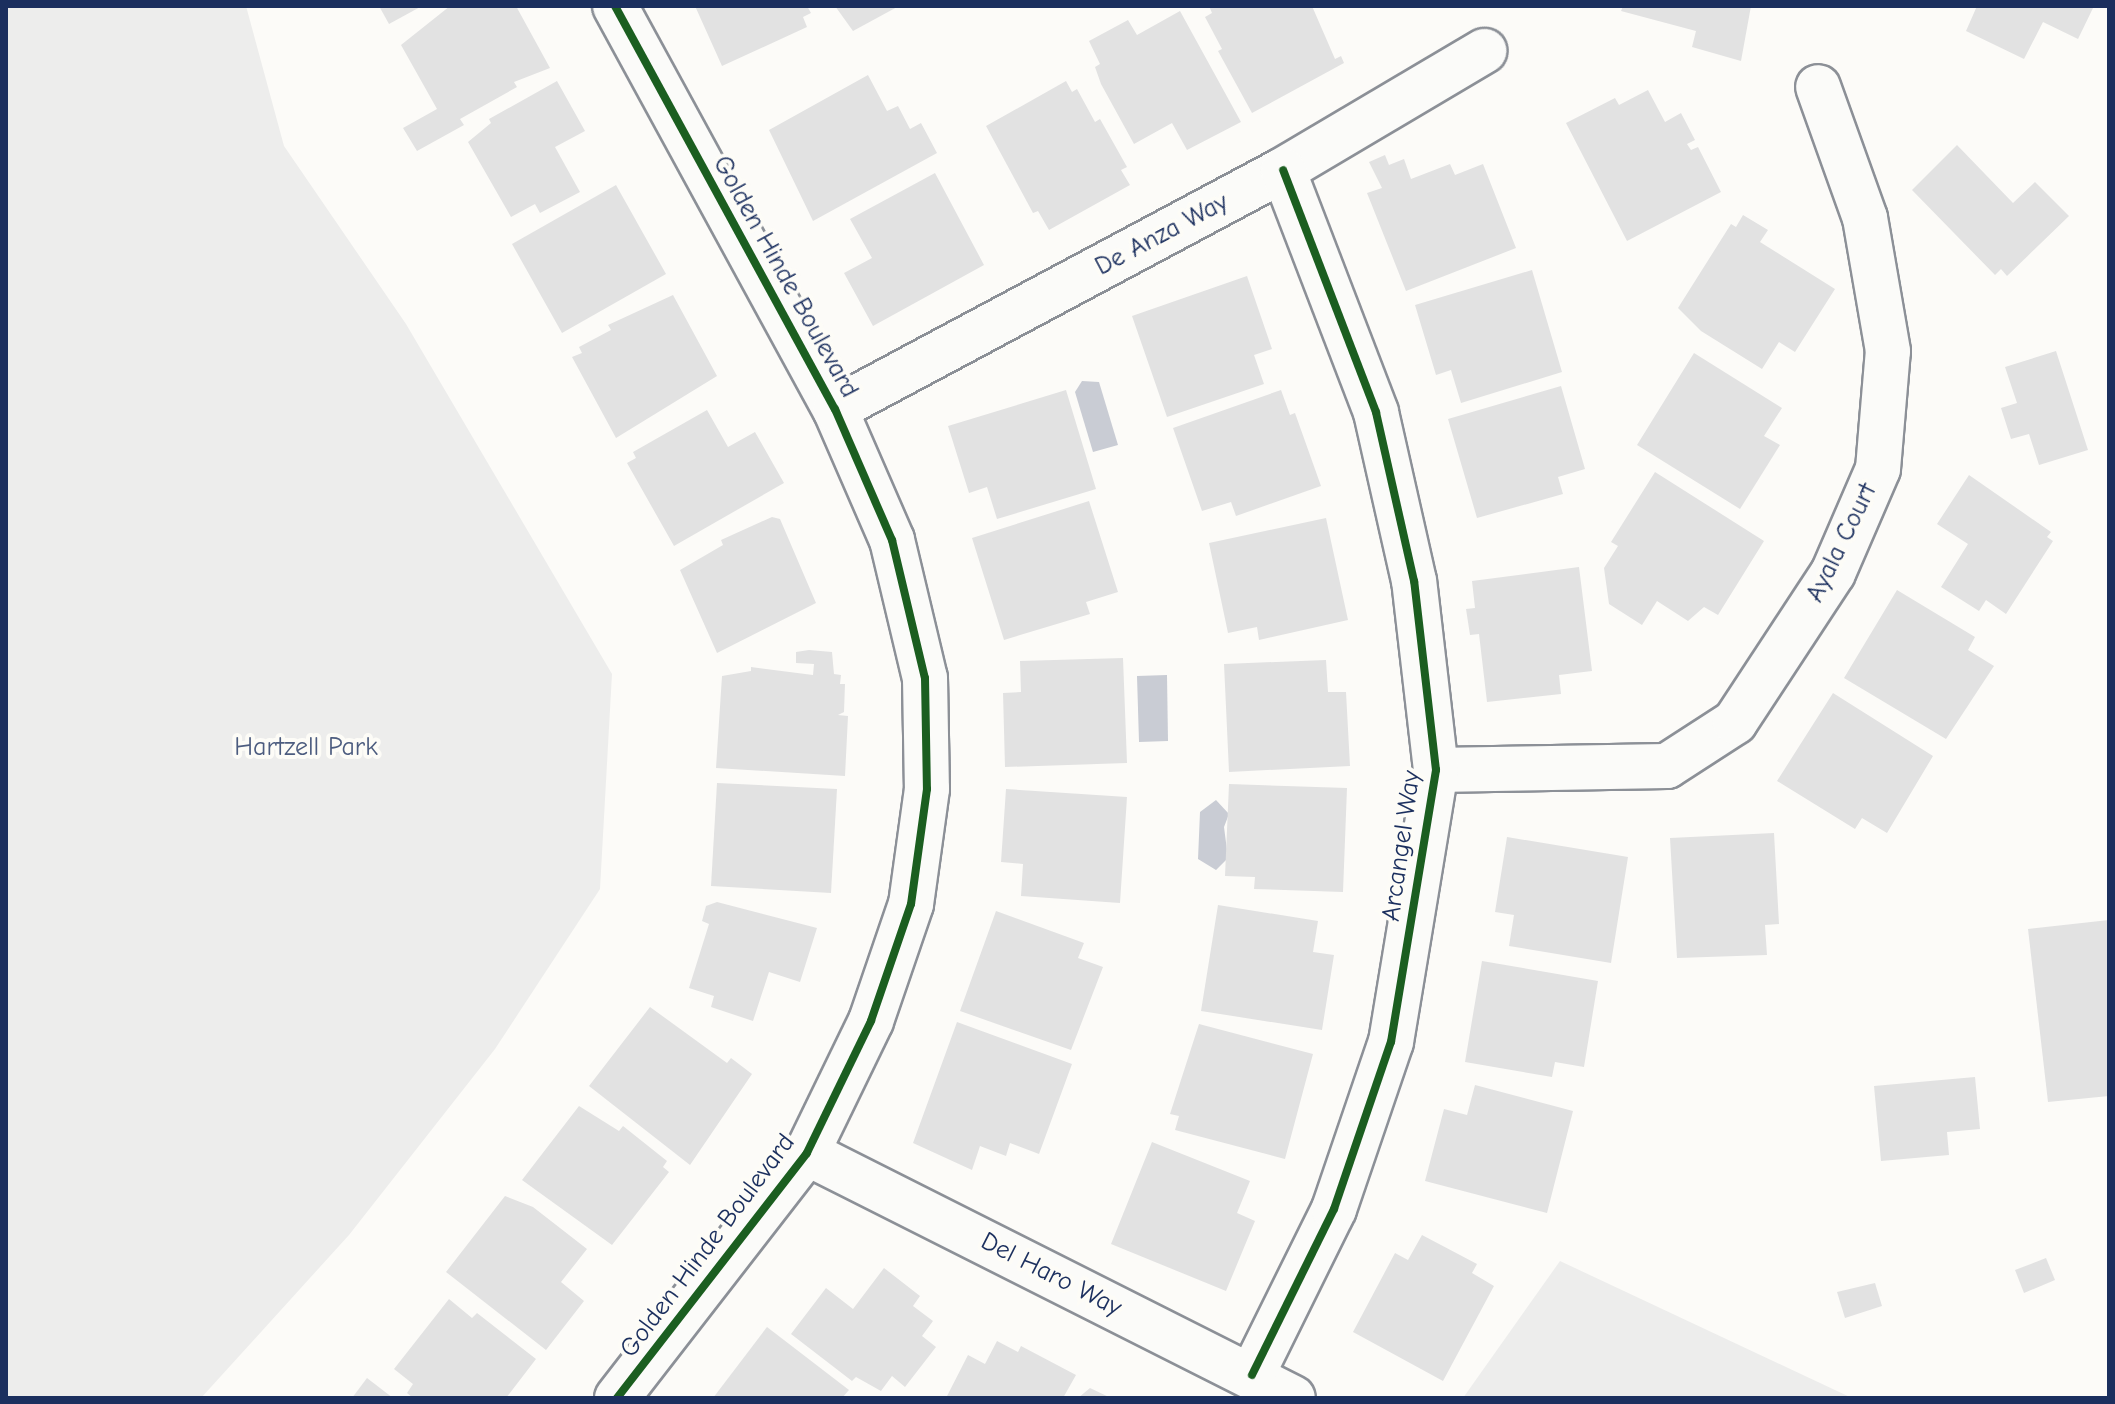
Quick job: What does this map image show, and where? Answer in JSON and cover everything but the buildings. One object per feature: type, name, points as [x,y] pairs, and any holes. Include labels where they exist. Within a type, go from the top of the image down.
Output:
[{"type":"street","name":"Golden Hinde Boulevard","points":[[615,6],[835,409],[892,540],[925,678],[927,789],[911,904],[871,1021],[807,1153],[617,1398]]},
{"type":"street","name":"De Anza Way","points":[[835,409],[1283,170],[1484,51]]},
{"type":"street","name":"Ayala Court","points":[[1436,770],[1667,766],[1735,722],[1833,573],[1878,469],[1888,351],[1865,218],[1818,87]]},
{"type":"street","name":"Arcangel Way","points":[[1252,1375],[1334,1209],[1391,1042],[1436,770],[1414,581],[1376,412],[1283,170]]},
{"type":"street","name":"Del Haro Way","points":[[807,1153],[1293,1398]]},
{"type":"green space","name":"Hartzell Park","points":[[6,6],[246,6],[284,146],[406,324],[612,674],[600,889],[495,1049],[349,1235],[201,1398],[6,1398]]},
{"type":"green space","points":[[1560,1261],[1852,1398],[1463,1398]]},
{"type":"shaded area","points":[[1082,381],[1099,382],[1118,445],[1093,452],[1075,392]]},
{"type":"shaded area","points":[[1167,675],[1168,741],[1139,742],[1137,676]]},
{"type":"shaded area","points":[[1216,800],[1229,814],[1224,827],[1228,858],[1216,870],[1198,859],[1200,812]]},
{"type":"cycle path","points":[[615,6],[835,409],[892,540],[925,678],[927,789],[911,904],[871,1021],[807,1153],[617,1398]]},
{"type":"cycle path","points":[[1252,1375],[1334,1209],[1391,1042],[1436,770],[1414,581],[1376,412],[1283,170]]}]
